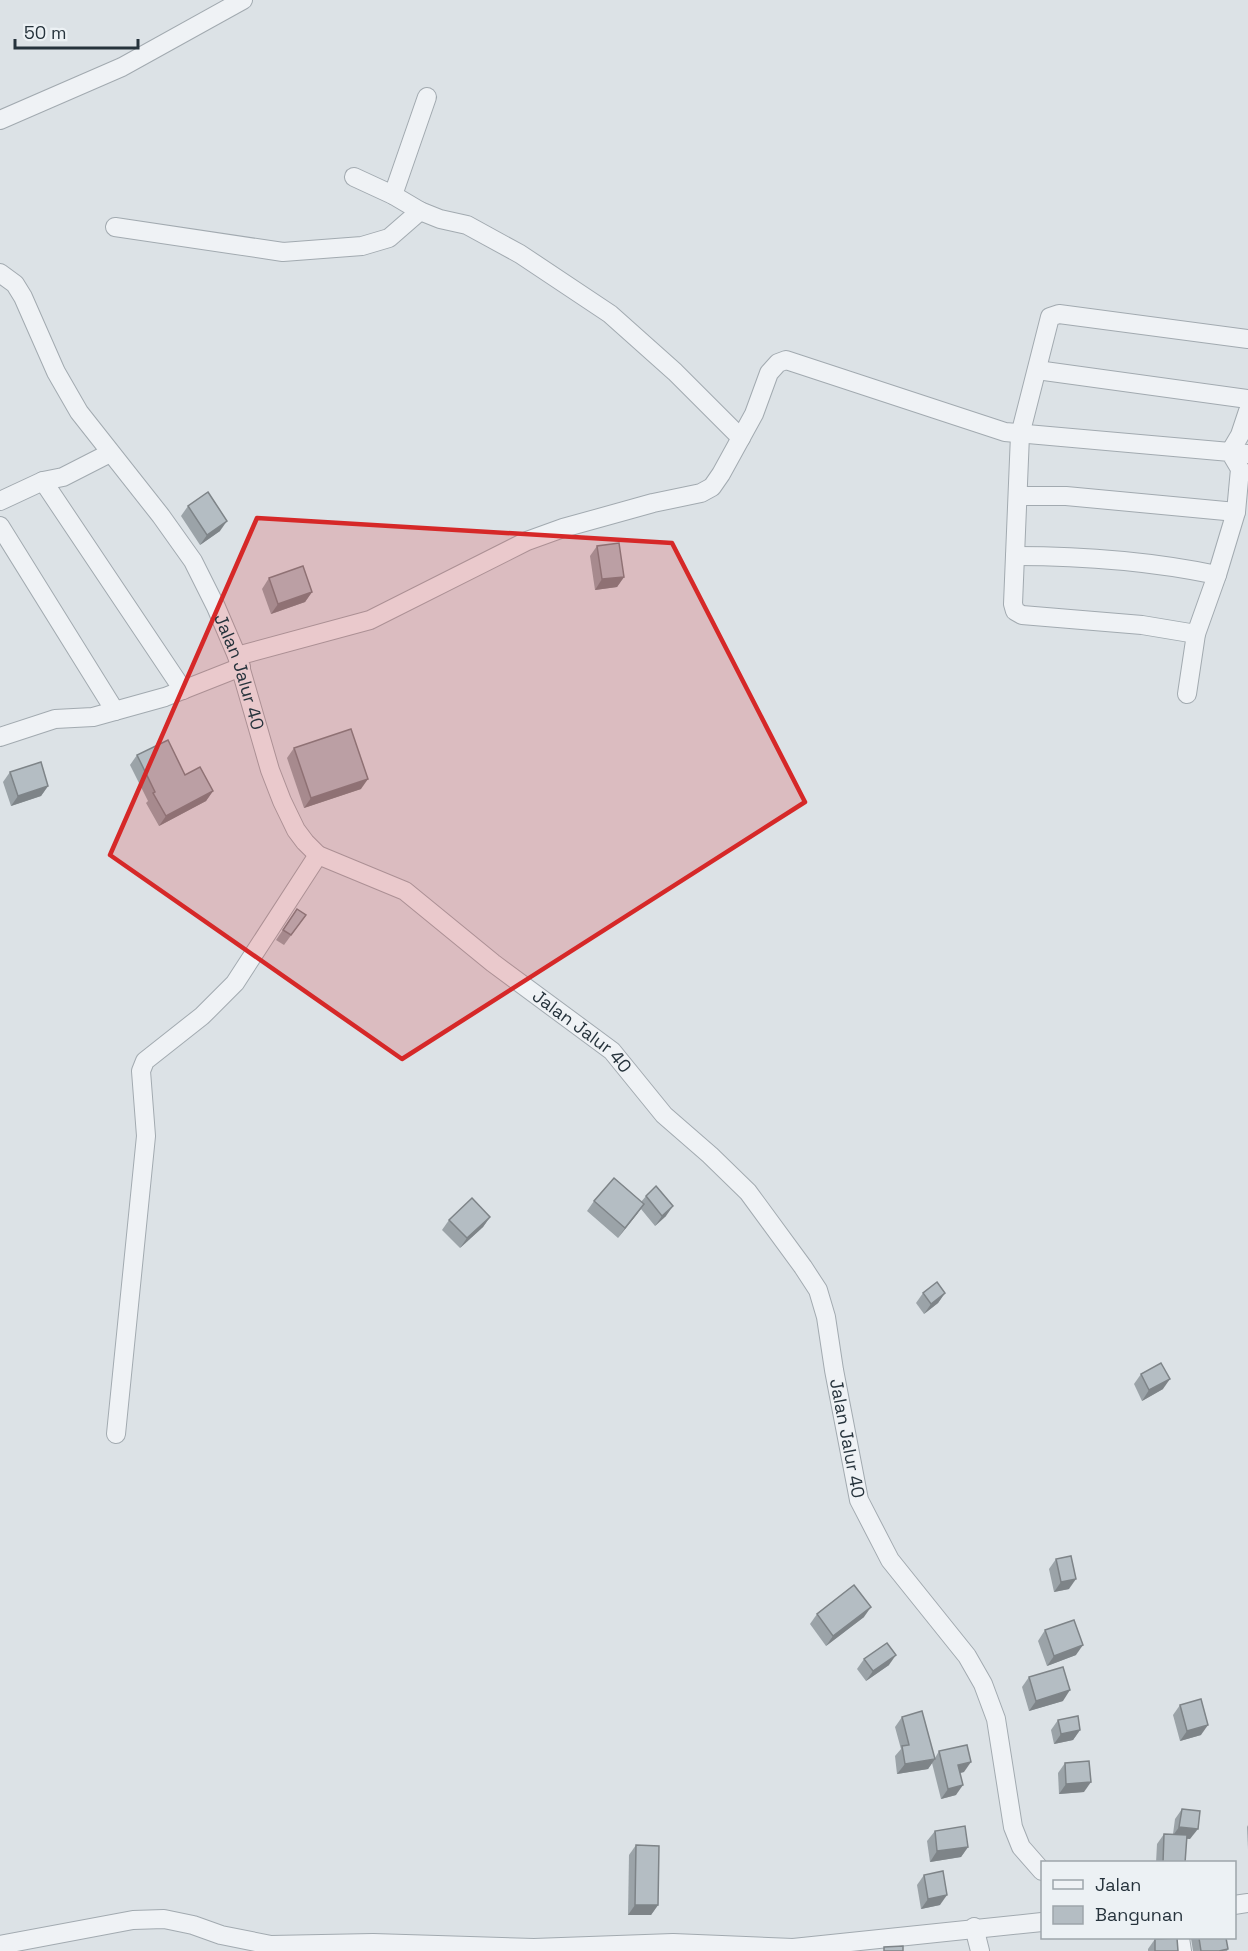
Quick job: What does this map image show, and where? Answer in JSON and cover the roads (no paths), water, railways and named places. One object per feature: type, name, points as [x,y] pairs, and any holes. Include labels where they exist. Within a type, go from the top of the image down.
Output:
[{"type":"street","points":[[0,120],[122,67],[243,0]]},
{"type":"street","points":[[393,195],[427,97]]},
{"type":"street","points":[[354,177],[393,195],[420,211],[440,219],[467,225],[520,254],[610,314],[675,372],[741,438]]},
{"type":"street","points":[[115,227],[283,252],[362,246],[389,238],[420,211]]},
{"type":"street","name":"Jalan Jalur 40","points":[[0,273],[15,284],[23,297],[56,372],[79,412],[161,516],[193,561],[239,661],[270,770],[296,830],[318,855],[405,891],[502,970],[612,1051],[664,1115],[748,1192],[803,1266],[818,1290],[826,1317],[840,1408],[859,1500],[890,1560],[967,1656],[983,1684],[996,1719],[1013,1827],[1021,1847],[1041,1870]]},
{"type":"street","points":[[1196,634],[1142,625],[1022,615],[1016,611],[1013,604],[1020,435],[1050,317],[1059,314],[1248,339]]},
{"type":"street","points":[[0,737],[55,719],[93,717],[165,698],[239,661],[370,620],[527,541],[563,528],[652,503],[701,493],[712,487],[741,438],[754,414],[769,373],[778,363],[786,360],[1005,432],[1239,453]]},
{"type":"street","points":[[1037,370],[1248,399]]},
{"type":"street","points":[[1187,694],[1196,634],[1236,512],[1240,435],[1248,411]]},
{"type":"street","points":[[0,501],[43,481],[63,477],[110,453]]},
{"type":"street","points":[[43,481],[183,690]]},
{"type":"street","points":[[1017,496],[1066,496],[1236,512]]},
{"type":"street","points":[[0,526],[114,711]]},
{"type":"street","points":[[1015,556],[1074,556],[1118,560],[1187,568],[1217,575]]},
{"type":"street","points":[[116,1434],[146,1136],[141,1071],[145,1061],[202,1016],[235,983],[318,855]]},
{"type":"street","points":[[0,1945],[133,1920],[164,1919],[193,1925],[233,1938],[271,1945],[373,1943],[534,1948],[673,1943],[793,1948],[974,1927],[1041,1922]]},
{"type":"street","points":[[974,1927],[980,1951]]}]
